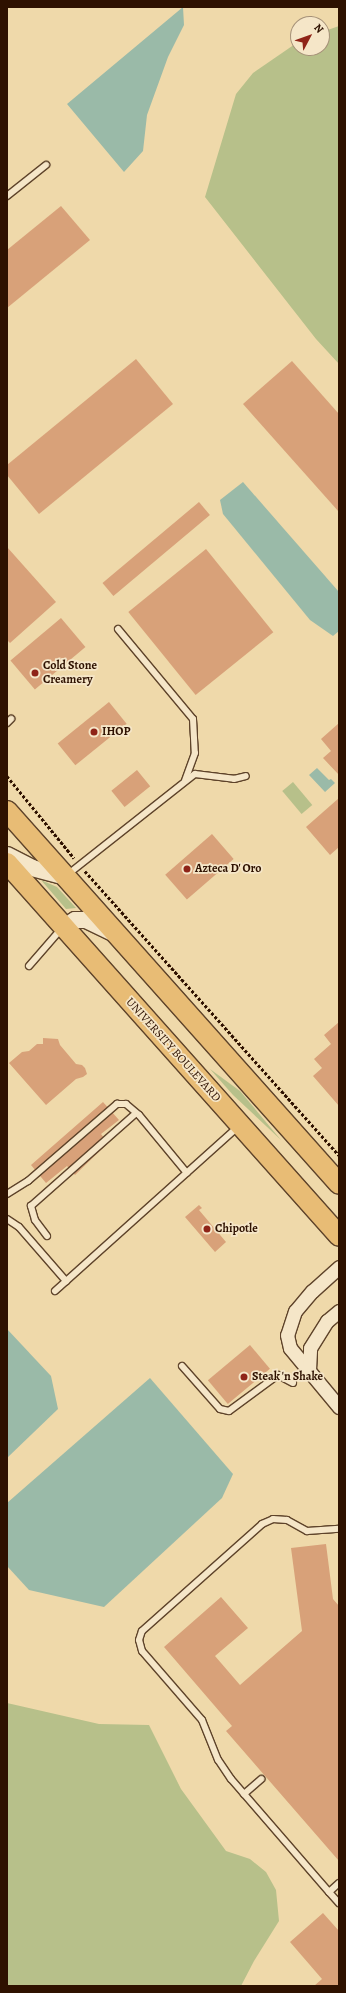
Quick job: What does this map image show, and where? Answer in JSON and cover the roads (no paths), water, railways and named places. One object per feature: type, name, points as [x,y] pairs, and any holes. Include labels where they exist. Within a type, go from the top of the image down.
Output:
[{"type":"main road","points":[[7,811],[73,871],[116,935],[339,1184]]},
{"type":"main road","name":"UNIVERSITY BOULEVARD","points":[[7,863],[339,1236]]},
{"type":"street","points":[[7,855],[32,868],[73,871]]},
{"type":"street","points":[[64,927],[75,920],[86,920],[116,935]]},
{"type":"street","points":[[339,1267],[312,1291],[295,1311],[287,1335],[290,1348],[339,1407]]},
{"type":"street","points":[[309,1370],[310,1348],[327,1322],[339,1311]]},
{"type":"lane","points":[[7,196],[46,165]]},
{"type":"lane","points":[[118,629],[193,719],[195,753],[185,780]]},
{"type":"lane","points":[[73,871],[194,774],[234,779],[246,776]]},
{"type":"lane","points":[[29,966],[64,927]]},
{"type":"lane","points":[[7,1194],[28,1181],[117,1104],[126,1104],[136,1113],[187,1173]]},
{"type":"lane","points":[[47,1236],[34,1220],[31,1206],[136,1113]]},
{"type":"lane","points":[[55,1291],[240,1125]]},
{"type":"lane","points":[[7,1219],[19,1227],[66,1281]]},
{"type":"lane","points":[[182,1366],[220,1409],[229,1411],[278,1375],[293,1383]]},
{"type":"lane","points":[[339,1529],[307,1531],[287,1520],[273,1519],[262,1524],[142,1631],[139,1640],[142,1651],[202,1720],[218,1760],[244,1794],[339,1903]]},
{"type":"lane","points":[[244,1794],[260,1779]]},
{"type":"lane","points":[[329,1892],[339,1883]]},
{"type":"place","name":"Cold Stone Creamery","points":[[35,673]]},
{"type":"place","name":"IHOP","points":[[94,732]]},
{"type":"place","name":"Azteca D' Oro","points":[[187,869]]},
{"type":"place","name":"Chipotle","points":[[207,1229]]},
{"type":"place","name":"Steak 'n Shake","points":[[244,1377]]}]
